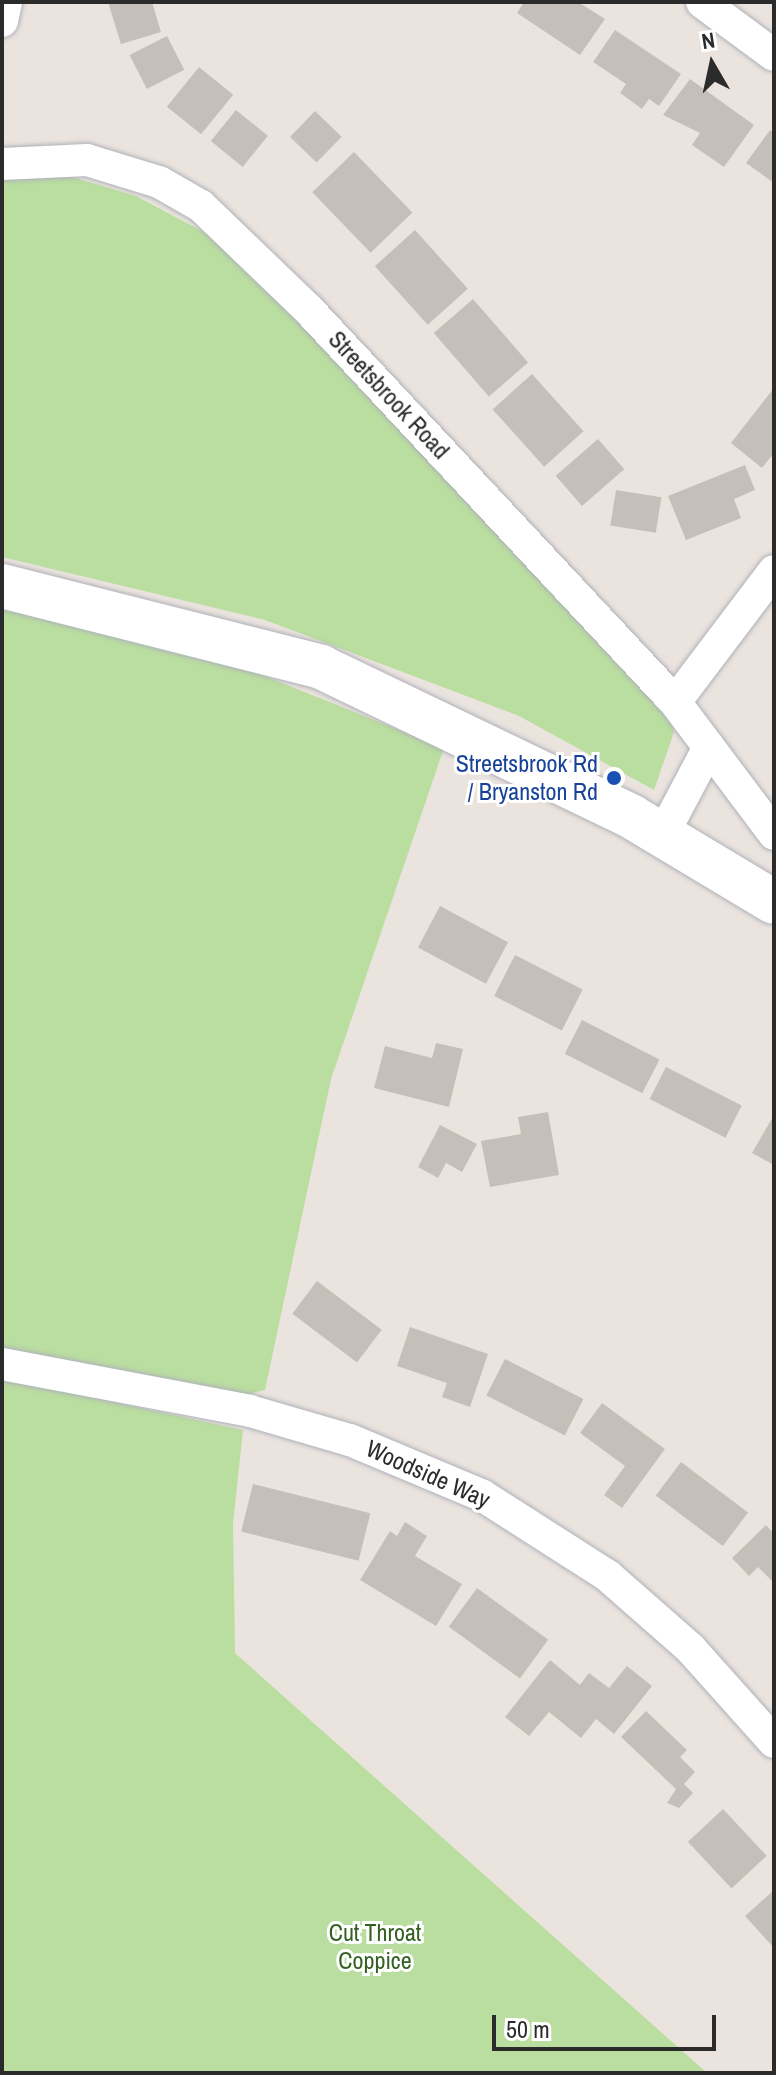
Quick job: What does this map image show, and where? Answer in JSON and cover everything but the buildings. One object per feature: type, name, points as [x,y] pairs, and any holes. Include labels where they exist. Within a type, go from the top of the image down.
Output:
[{"type":"main road","points":[[2,586],[321,667],[436,717],[663,834],[774,902]]},
{"type":"street","points":[[2,21],[6,2]]},
{"type":"street","points":[[702,2],[774,55]]},
{"type":"street","name":"Streetsbrook Road","points":[[2,164],[87,160],[159,182],[201,206],[308,309],[675,702],[774,834]]},
{"type":"street","points":[[675,702],[774,571]]},
{"type":"street","points":[[663,834],[709,747]]},
{"type":"street","name":"Woodside Way","points":[[2,1364],[250,1411],[364,1446],[483,1496],[608,1576],[690,1648],[774,1742]]},
{"type":"green space","points":[[69,176],[136,196],[226,244],[667,712],[674,732],[654,790],[519,716],[265,620],[2,557],[2,179]]},
{"type":"green space","points":[[2,607],[237,665],[444,748],[331,1079],[265,1390],[244,1395],[2,1350]]},
{"type":"green space","name":"Cut Throat Coppice","points":[[2,1378],[243,1430],[233,1524],[235,1653],[707,2073],[2,2073]]},
{"type":"place","name":"Streetsbrook Rd / Bryanston Rd","points":[[614,778]]}]
